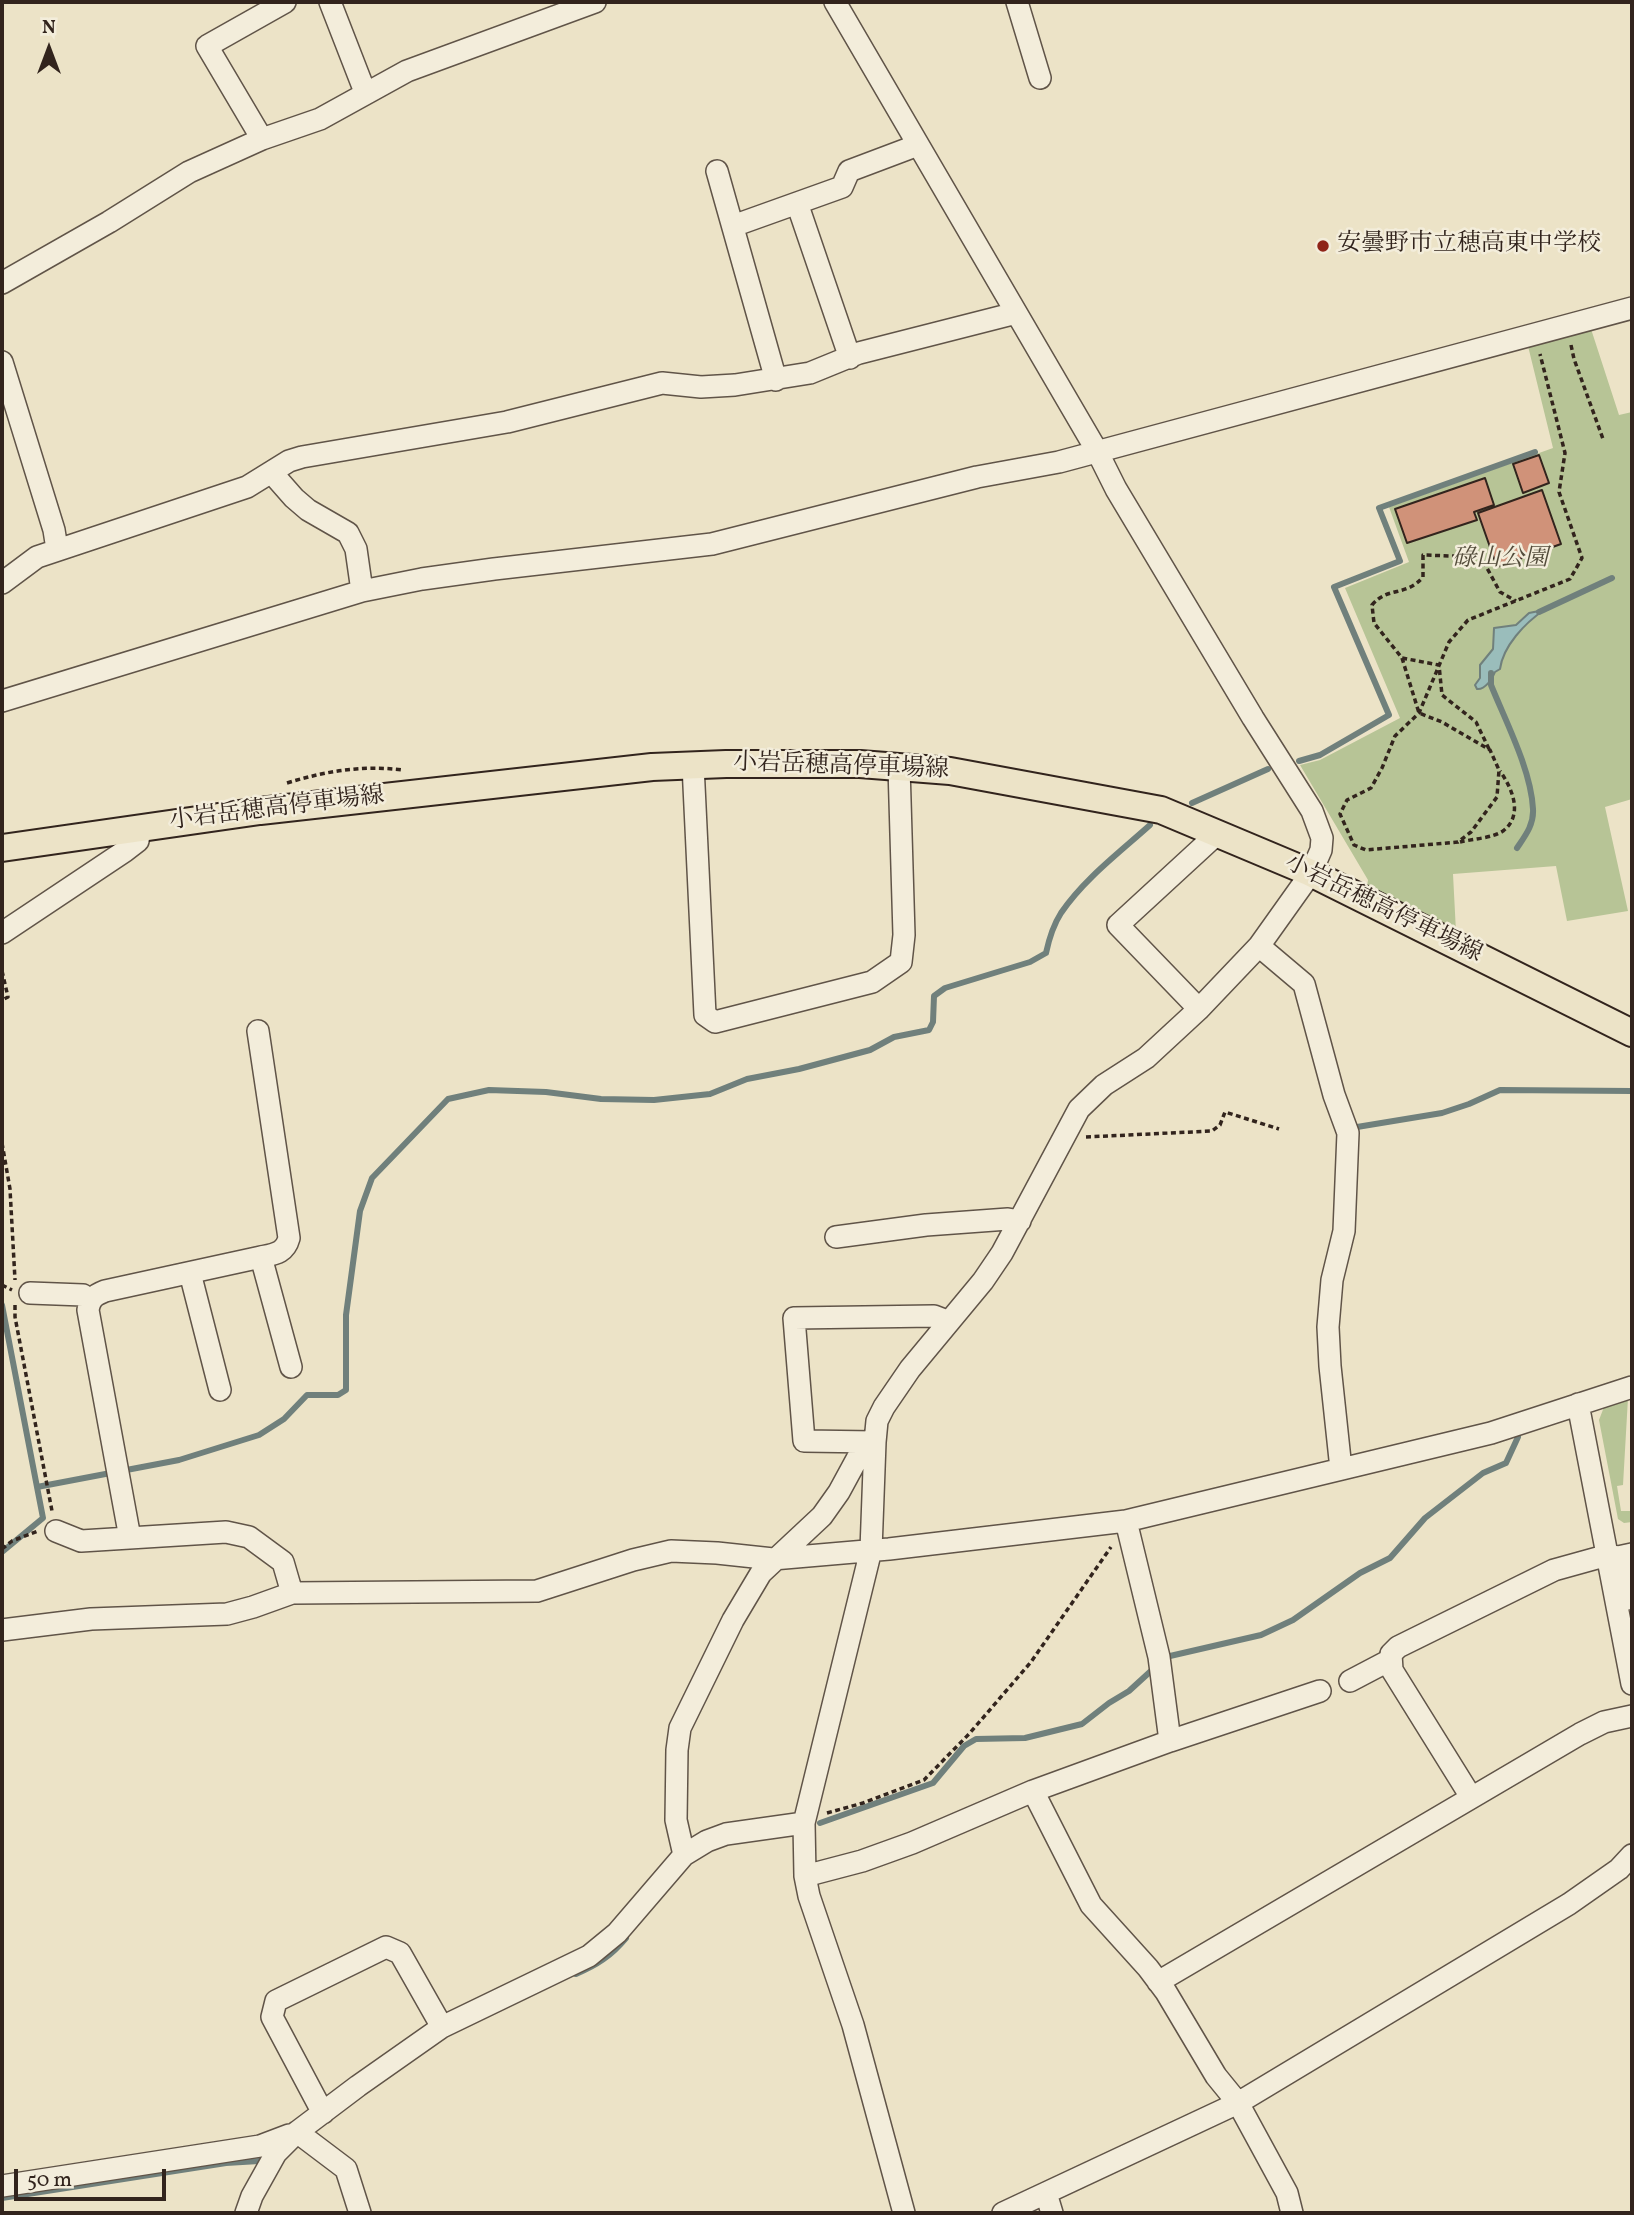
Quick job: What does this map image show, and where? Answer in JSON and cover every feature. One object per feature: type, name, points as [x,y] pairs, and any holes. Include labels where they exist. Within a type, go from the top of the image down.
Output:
[{"type":"main road","name":"小岩岳穂高停車場線","points":[[2,848],[260,811],[530,780],[693,765],[860,764],[950,771],[1105,797],[1161,810],[1311,873],[1632,1033]]},
{"type":"street","points":[[262,139],[207,46],[285,2]]},
{"type":"street","points":[[330,2],[365,92]]},
{"type":"street","points":[[2,284],[188,172],[262,139],[320,119],[407,71],[594,2]]},
{"type":"street","points":[[835,2],[1116,489],[1312,811],[1322,838],[1321,850],[1311,873],[1259,946],[1199,1009],[1146,1058],[1090,1096],[1079,1109],[1020,1221],[983,1281],[947,1321],[877,1420],[872,1550],[804,1823],[805,1876],[809,1896],[853,2025],[904,2213]]},
{"type":"street","points":[[1017,2],[1040,78]]},
{"type":"street","points":[[733,226],[842,187],[849,171],[918,145]]},
{"type":"street","points":[[717,172],[776,380]]},
{"type":"street","points":[[797,204],[850,358]]},
{"type":"street","points":[[2,701],[362,591],[494,569],[712,544],[978,477],[1059,462],[1632,308]]},
{"type":"street","points":[[2,583],[21,567],[57,549],[247,487],[289,461],[302,457],[507,422],[662,383],[701,387],[776,380],[810,373],[859,353],[1016,313]]},
{"type":"street","points":[[2,362],[54,530],[57,549]]},
{"type":"street","points":[[272,473],[293,498],[308,510],[348,533],[356,549],[362,591]]},
{"type":"street","points":[[693,765],[705,1015],[715,1022],[872,982],[901,962],[904,935],[899,766]]},
{"type":"street","points":[[2,933],[138,841],[140,828]]},
{"type":"street","points":[[1199,1009],[1118,925],[1218,833]]},
{"type":"street","points":[[1259,946],[1304,984],[1334,1095],[1348,1133],[1344,1230],[1332,1280],[1328,1326],[1341,1469]]},
{"type":"street","points":[[131,1538],[88,1310],[89,1302],[95,1295],[105,1291],[261,1258],[287,1247],[289,1238],[258,1031]]},
{"type":"street","points":[[836,1237],[926,1225],[1008,1219],[1020,1221]]},
{"type":"street","points":[[261,1258],[290,1367]]},
{"type":"street","points":[[190,1273],[220,1390]]},
{"type":"street","points":[[20,1296],[83,1295],[89,1302]]},
{"type":"street","points":[[875,1442],[804,1441],[794,1318],[934,1316],[947,1321]]},
{"type":"street","points":[[2,1630],[91,1619],[227,1614],[292,1593],[537,1591],[633,1560],[671,1551],[773,1559],[1126,1523],[1491,1433],[1632,1387]]},
{"type":"street","points":[[1578,1404],[1632,1684]]},
{"type":"street","points":[[684,1854],[676,1820],[680,1728],[733,1620],[761,1573],[822,1516],[858,1457],[875,1442]]},
{"type":"street","points":[[1126,1523],[1159,1657],[1170,1741]]},
{"type":"street","points":[[52,1526],[81,1541],[226,1532],[248,1537],[283,1562],[292,1593]]},
{"type":"street","points":[[1471,1797],[1392,1670],[1391,1654],[1398,1647],[1554,1570],[1608,1555],[1618,1557],[1632,1554]]},
{"type":"street","points":[[1632,1572],[1631,1567],[1622,1578],[1632,1629]]},
{"type":"street","points":[[1350,1681],[1391,1660]]},
{"type":"street","points":[[805,1876],[862,1861],[912,1843],[1032,1791],[1170,1741],[1320,1692]]},
{"type":"street","points":[[1158,1982],[1471,1797],[1604,1722],[1632,1716]]},
{"type":"street","points":[[1032,1791],[1091,1905],[1158,1982],[1216,2076],[1238,2103],[1287,2193],[1292,2213]]},
{"type":"street","points":[[246,2213],[252,2196],[276,2153],[297,2132],[442,2027],[589,1956],[617,1933],[684,1854],[706,1841],[726,1834],[804,1823]]},
{"type":"street","points":[[1003,2213],[1049,2203],[1238,2103],[1569,1904],[1619,1869],[1632,1855]]},
{"type":"street","points":[[323,2113],[272,2017],[276,2001],[386,1947],[400,1953],[442,2027]]},
{"type":"street","points":[[2,2186],[260,2146],[297,2132]]},
{"type":"street","points":[[297,2132],[346,2169],[360,2213]]},
{"type":"path","points":[[1567,326],[1574,359],[1603,439]]},
{"type":"path","points":[[1439,665],[1442,695],[1476,722],[1511,787],[1515,803],[1511,822],[1502,832],[1458,842],[1366,850],[1354,845],[1340,814],[1347,800],[1371,788],[1395,736],[1419,713],[1439,665],[1449,642],[1468,620],[1570,579],[1582,558],[1559,492],[1566,453],[1535,335]]},
{"type":"path","points":[[1419,713],[1402,658],[1374,623],[1372,605],[1379,596],[1415,587],[1423,578],[1423,555],[1481,557],[1500,592],[1516,601]]},
{"type":"path","points":[[1402,658],[1439,665]]},
{"type":"path","points":[[1419,713],[1442,722],[1490,750]]},
{"type":"path","points":[[1458,842],[1471,832],[1497,796],[1499,769]]},
{"type":"path","points":[[2,971],[8,997],[2,1000]]},
{"type":"path","points":[[1063,1138],[1212,1131],[1220,1125],[1225,1112],[1279,1129]]},
{"type":"path","points":[[2,1143],[10,1189],[20,1296],[15,1317],[52,1526],[12,1541],[2,1549]]},
{"type":"path","points":[[804,1823],[817,1815],[863,1803],[923,1780],[969,1734],[1031,1662],[1126,1523]]},
{"type":"green space","name":"碌山公園","points":[[1591,329],[1619,415],[1632,412],[1632,799],[1605,807],[1628,911],[1567,921],[1556,866],[1453,874],[1456,932],[1367,887],[1368,880],[1300,765],[1320,760],[1400,718],[1345,588],[1409,562],[1389,507],[1553,448],[1528,346]]},
{"type":"green space","points":[[1628,1398],[1623,1485],[1617,1486],[1621,1511],[1632,1511],[1632,1522],[1624,1523],[1618,1519],[1599,1420],[1604,1407]]},
{"type":"water","points":[[1544,610],[1516,636],[1505,652],[1500,669],[1483,688],[1477,689],[1475,685],[1480,678],[1480,665],[1493,649],[1494,628],[1516,625],[1529,613]]},
{"type":"building","points":[[1539,455],[1549,483],[1523,493],[1513,464]]},
{"type":"building","points":[[1485,478],[1494,505],[1474,512],[1477,520],[1407,543],[1395,509]]},
{"type":"building","points":[[1542,490],[1561,544],[1497,567],[1478,513]]},
{"type":"waterway","points":[[1299,761],[1320,755],[1389,715],[1334,587],[1400,561],[1379,508],[1535,452]]},
{"type":"waterway","points":[[1539,612],[1612,578]]},
{"type":"waterway","points":[[1491,673],[1491,685],[1517,746],[1531,794],[1532,820],[1517,848]]},
{"type":"waterway","points":[[1192,803],[1268,769]]},
{"type":"waterway","points":[[2,1552],[43,1518],[37,1487],[179,1460],[259,1435],[284,1419],[307,1395],[338,1395],[346,1390],[346,1315],[360,1211],[372,1178],[448,1099],[489,1090],[546,1092],[601,1099],[654,1100],[710,1094],[747,1079],[799,1069],[870,1050],[894,1037],[929,1030],[933,1022],[934,996],[945,988],[1030,962],[1046,953],[1056,922],[1070,901],[1103,866],[1150,825]]},
{"type":"waterway","points":[[1357,1127],[1442,1113],[1500,1090],[1632,1091]]},
{"type":"waterway","points":[[2,1305],[37,1487]]},
{"type":"waterway","points":[[1170,1656],[1261,1635],[1293,1620],[1360,1573],[1390,1558],[1425,1518],[1483,1473],[1506,1463],[1518,1437]]},
{"type":"waterway","points":[[820,1823],[933,1783],[964,1746],[976,1739],[1025,1738],[1082,1724],[1129,1691],[1152,1670]]},
{"type":"waterway","points":[[576,1974],[603,1959],[626,1938]]},
{"type":"waterway","points":[[2,2198],[226,2163],[259,2161]]},
{"type":"place","name":"安曇野市立穂高東中学校","points":[[1323,246]]}]
